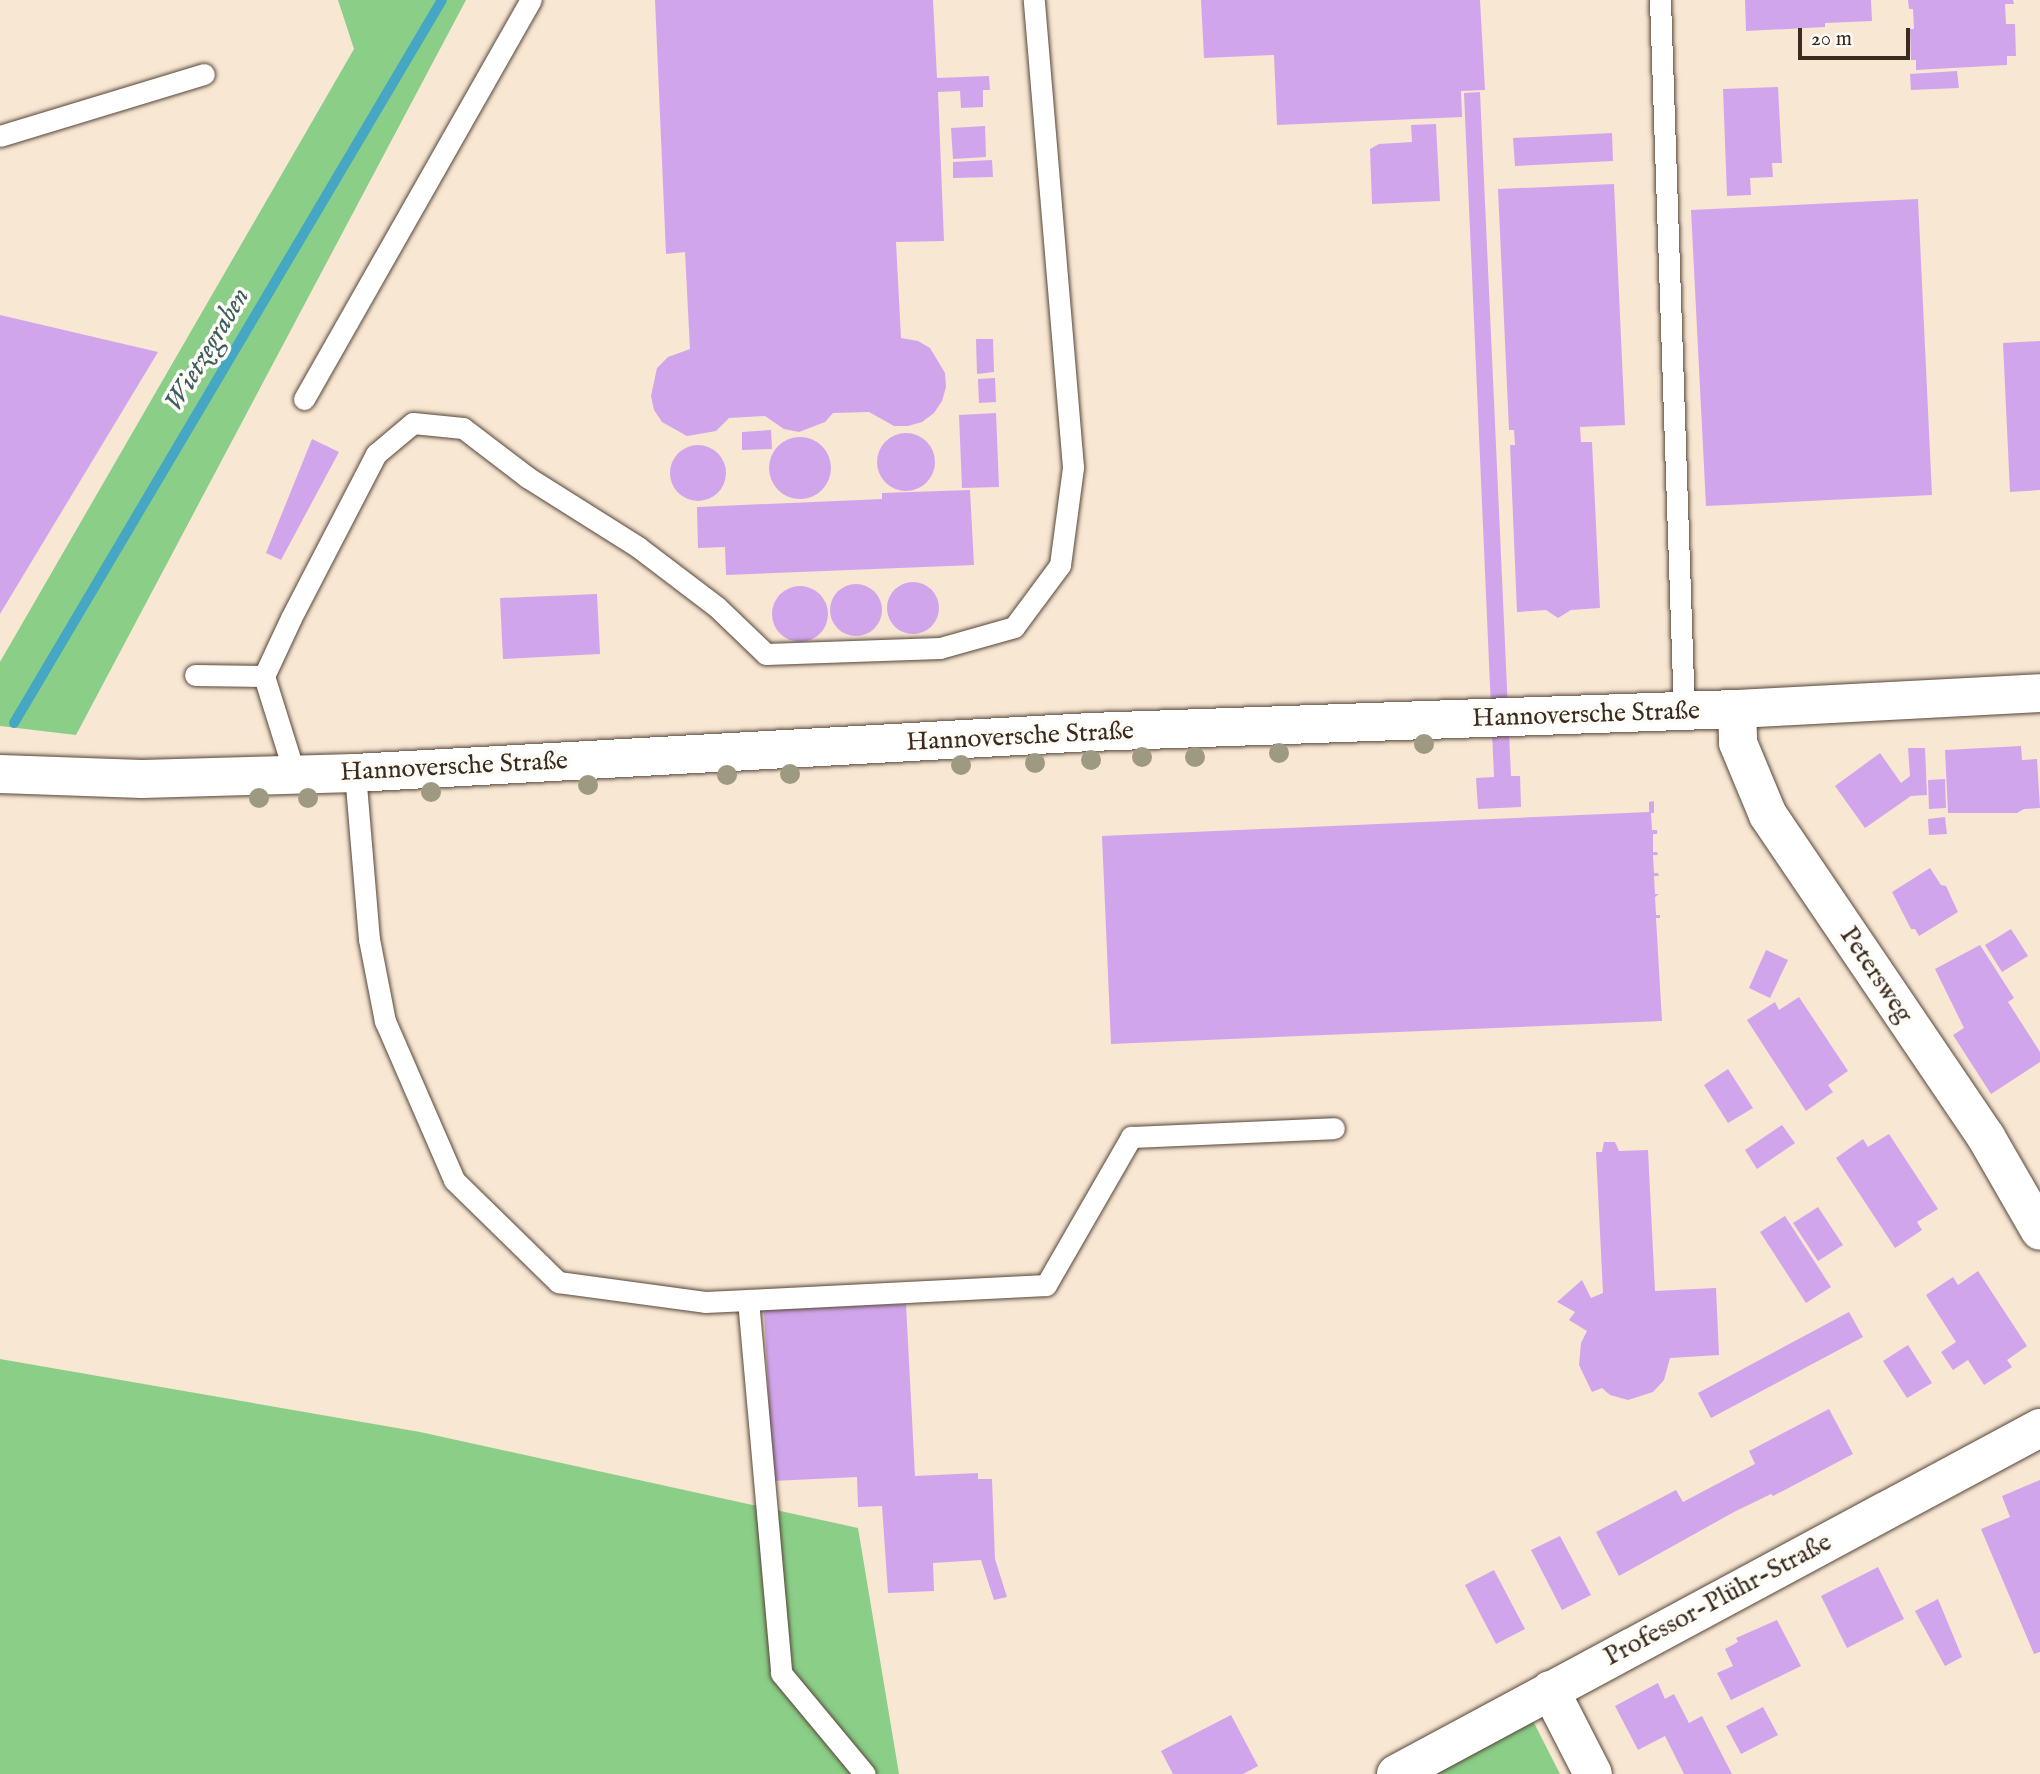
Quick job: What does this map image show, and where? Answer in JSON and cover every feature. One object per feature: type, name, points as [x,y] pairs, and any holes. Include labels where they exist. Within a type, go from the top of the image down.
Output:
[{"type":"street","name":"Hannoversche Straße","points":[[0,775],[142,779],[355,773],[1090,732],[1737,709],[2040,694]]},
{"type":"street","name":"Petersweg","points":[[1737,709],[1738,743],[1768,815],[1986,1137],[2040,1231]]},
{"type":"street","name":"Professor-Plühr-Straße","points":[[1396,1774],[2040,1428]]},
{"type":"street","points":[[1550,1690],[1593,1774]]},
{"type":"lane","points":[[304,399],[531,0]]},
{"type":"lane","points":[[295,775],[264,676],[290,618],[376,454],[413,423],[463,428],[527,477],[638,547],[717,607],[766,654],[940,648],[1014,626],[1060,565],[1073,467],[1034,0]]},
{"type":"lane","points":[[1660,0],[1684,711]]},
{"type":"lane","points":[[0,136],[204,74]]},
{"type":"lane","points":[[195,675],[264,676]]},
{"type":"lane","points":[[355,773],[369,939],[385,1021],[454,1180],[558,1282],[705,1303],[1046,1285],[1131,1137],[1334,1129]]},
{"type":"lane","points":[[748,1300],[781,1673],[865,1774]]},
{"type":"green space","points":[[338,0],[466,0],[76,735],[0,726],[0,662],[354,49]]},
{"type":"green space","points":[[0,1359],[420,1432],[858,1528],[899,1774],[0,1774]]},
{"type":"green space","points":[[1532,1719],[1560,1774],[1428,1774]]},
{"type":"building","points":[[655,0],[933,0],[937,78],[989,76],[990,90],[983,90],[983,107],[961,108],[960,91],[938,92],[944,241],[896,242],[901,338],[918,341],[930,348],[945,373],[946,387],[942,401],[934,413],[922,422],[894,426],[869,412],[833,413],[825,422],[799,432],[784,429],[765,416],[729,418],[716,431],[687,436],[662,422],[654,410],[651,396],[657,368],[668,357],[690,349],[685,252],[666,254]]},
{"type":"building","points":[[1201,0],[1480,0],[1485,90],[1461,91],[1462,117],[1277,125],[1274,55],[1204,58]]},
{"type":"building","points":[[1745,0],[1871,0],[1872,21],[1825,23],[1825,27],[1746,31]]},
{"type":"building","points":[[1908,0],[2013,0],[2014,4],[2005,4],[2006,24],[2015,24],[2016,56],[2007,56],[2007,65],[1916,70],[1916,60],[1911,60],[1910,29],[1914,29],[1913,9],[1909,9]]},
{"type":"building","points":[[1957,71],[1959,88],[1911,90],[1910,74]]},
{"type":"building","points":[[1778,87],[1782,163],[1772,163],[1773,177],[1750,178],[1751,195],[1727,196],[1723,89]]},
{"type":"building","points":[[1480,92],[1511,776],[1520,776],[1521,807],[1478,809],[1476,778],[1494,777],[1464,93]]},
{"type":"building","points":[[1436,124],[1440,201],[1372,204],[1370,149],[1379,144],[1412,142],[1411,125]]},
{"type":"building","points":[[985,126],[986,157],[953,159],[951,128]]},
{"type":"building","points":[[1612,133],[1613,161],[1515,166],[1513,138]]},
{"type":"building","points":[[992,160],[993,177],[953,178],[953,162]]},
{"type":"building","points":[[1614,184],[1625,425],[1580,427],[1581,442],[1592,442],[1600,608],[1571,610],[1558,618],[1546,610],[1517,612],[1510,445],[1515,445],[1514,430],[1509,430],[1498,189]]},
{"type":"building","points":[[1918,199],[1932,495],[1706,506],[1691,210]]},
{"type":"building","points":[[0,315],[158,352],[0,614]]},
{"type":"building","points":[[976,339],[993,339],[994,372],[977,374]]},
{"type":"building","points":[[2040,341],[2040,490],[2010,492],[2003,343]]},
{"type":"building","points":[[995,378],[996,402],[979,403],[978,379]]},
{"type":"building","points":[[996,413],[999,487],[962,488],[959,415]]},
{"type":"building","points":[[771,430],[772,449],[742,450],[742,432]]},
{"type":"building","points":[[906,433],[917,435],[930,446],[935,462],[933,473],[922,486],[906,491],[895,489],[882,478],[877,462],[879,451],[890,438]]},
{"type":"building","points":[[800,437],[822,446],[831,468],[822,490],[800,499],[778,490],[769,468],[778,446]]},
{"type":"building","points":[[312,439],[339,452],[281,560],[266,553]]},
{"type":"building","points":[[692,445],[704,445],[714,449],[722,457],[726,473],[722,489],[714,497],[704,501],[692,501],[682,497],[674,489],[670,479],[670,467],[674,457],[682,449]]},
{"type":"building","points":[[970,490],[974,565],[726,575],[725,547],[698,548],[697,507],[882,499],[882,493]]},
{"type":"building","points":[[913,582],[932,589],[939,608],[932,627],[913,634],[894,627],[887,608],[894,589]]},
{"type":"building","points":[[856,584],[866,586],[874,592],[880,600],[880,620],[874,628],[866,634],[856,636],[846,634],[838,628],[832,620],[830,610],[832,600],[838,592],[846,586]]},
{"type":"building","points":[[800,586],[811,588],[820,594],[826,603],[826,625],[820,634],[811,640],[800,642],[789,640],[780,634],[774,625],[772,614],[774,603],[780,594],[789,588]]},
{"type":"building","points":[[597,594],[600,654],[503,659],[500,598]]},
{"type":"building","points":[[2021,746],[2022,760],[2037,759],[2040,808],[2024,809],[2017,813],[1948,813],[1945,750]]},
{"type":"building","points":[[1908,748],[1925,748],[1927,795],[1911,796],[1865,828],[1835,786],[1880,753],[1901,783],[1910,776]]},
{"type":"building","points":[[1945,779],[1946,808],[1929,809],[1928,780]]},
{"type":"building","points":[[1654,801],[1654,813],[1651,813],[1652,830],[1657,830],[1657,834],[1653,834],[1653,852],[1658,855],[1653,855],[1654,873],[1659,876],[1654,876],[1655,894],[1659,894],[1655,897],[1656,915],[1660,915],[1660,918],[1656,918],[1662,1021],[1111,1044],[1102,836],[1649,812],[1649,802]]},
{"type":"building","points":[[1945,817],[1947,834],[1929,835],[1928,819]]},
{"type":"building","points":[[1930,868],[1941,885],[1946,886],[1958,912],[1919,936],[1915,929],[1911,929],[1892,892]]},
{"type":"building","points":[[2011,929],[2028,956],[2002,972],[1985,945]]},
{"type":"building","points":[[1980,945],[2014,998],[2008,1002],[2040,1052],[2040,1062],[1991,1094],[1953,1035],[1964,1028],[1935,969]]},
{"type":"building","points":[[1766,950],[1788,960],[1770,998],[1749,988]]},
{"type":"building","points":[[1799,997],[1848,1071],[1828,1085],[1833,1092],[1806,1111],[1747,1020],[1775,1002],[1779,1010]]},
{"type":"building","points":[[1728,1069],[1753,1108],[1728,1123],[1704,1085]]},
{"type":"building","points":[[1782,1125],[1795,1143],[1757,1169],[1745,1150]]},
{"type":"building","points":[[1889,1134],[1938,1209],[1917,1222],[1922,1230],[1895,1248],[1836,1158],[1863,1139],[1868,1147]]},
{"type":"building","points":[[1604,1142],[1615,1142],[1619,1151],[1648,1150],[1655,1291],[1716,1288],[1719,1355],[1670,1358],[1664,1380],[1653,1392],[1628,1400],[1610,1395],[1602,1388],[1592,1392],[1579,1365],[1581,1343],[1587,1331],[1569,1320],[1575,1312],[1557,1302],[1582,1280],[1591,1298],[1603,1293],[1596,1152],[1602,1152]]},
{"type":"building","points":[[1818,1207],[1843,1245],[1818,1261],[1793,1223]]},
{"type":"building","points":[[1785,1216],[1831,1287],[1806,1303],[1760,1232]]},
{"type":"building","points":[[1978,1271],[2027,1346],[2007,1360],[2012,1367],[1984,1385],[1968,1360],[1953,1370],[1941,1352],[1956,1342],[1926,1295],[1953,1277],[1958,1285]]},
{"type":"building","points":[[906,1304],[915,1476],[978,1473],[978,1479],[992,1479],[995,1559],[1007,1597],[994,1600],[981,1560],[933,1563],[934,1591],[888,1593],[882,1506],[858,1507],[857,1477],[773,1481],[764,1310]]},
{"type":"building","points":[[1849,1312],[1863,1337],[1711,1418],[1698,1393]]},
{"type":"building","points":[[1908,1345],[1932,1383],[1907,1398],[1883,1361]]},
{"type":"building","points":[[1829,1409],[1853,1454],[1773,1496],[1771,1494],[1734,1512],[1619,1576],[1596,1532],[1676,1490],[1683,1502],[1755,1464],[1749,1451]]},
{"type":"building","points":[[2040,1480],[2040,1652],[2034,1654],[1981,1529],[2010,1517],[2002,1496]]},
{"type":"building","points":[[1560,1536],[1591,1595],[1562,1610],[1531,1550]]},
{"type":"building","points":[[1878,1567],[1904,1619],[1847,1648],[1821,1596]]},
{"type":"building","points":[[1494,1570],[1525,1629],[1496,1644],[1465,1585]]},
{"type":"building","points":[[1938,1599],[1962,1657],[1945,1666],[1915,1611]]},
{"type":"building","points":[[1777,1620],[1801,1666],[1731,1700],[1717,1673],[1733,1666],[1725,1649],[1738,1642],[1736,1638]]},
{"type":"building","points":[[1658,1683],[1665,1699],[1674,1694],[1689,1723],[1702,1716],[1732,1774],[1684,1774],[1665,1736],[1638,1750],[1615,1706]]},
{"type":"building","points":[[1763,1707],[1778,1735],[1741,1754],[1726,1726]]},
{"type":"building","points":[[1231,1715],[1258,1766],[1243,1774],[1173,1774],[1161,1751]]},
{"type":"waterway","name":"Wietzegraben","points":[[14,723],[442,0]]}]
